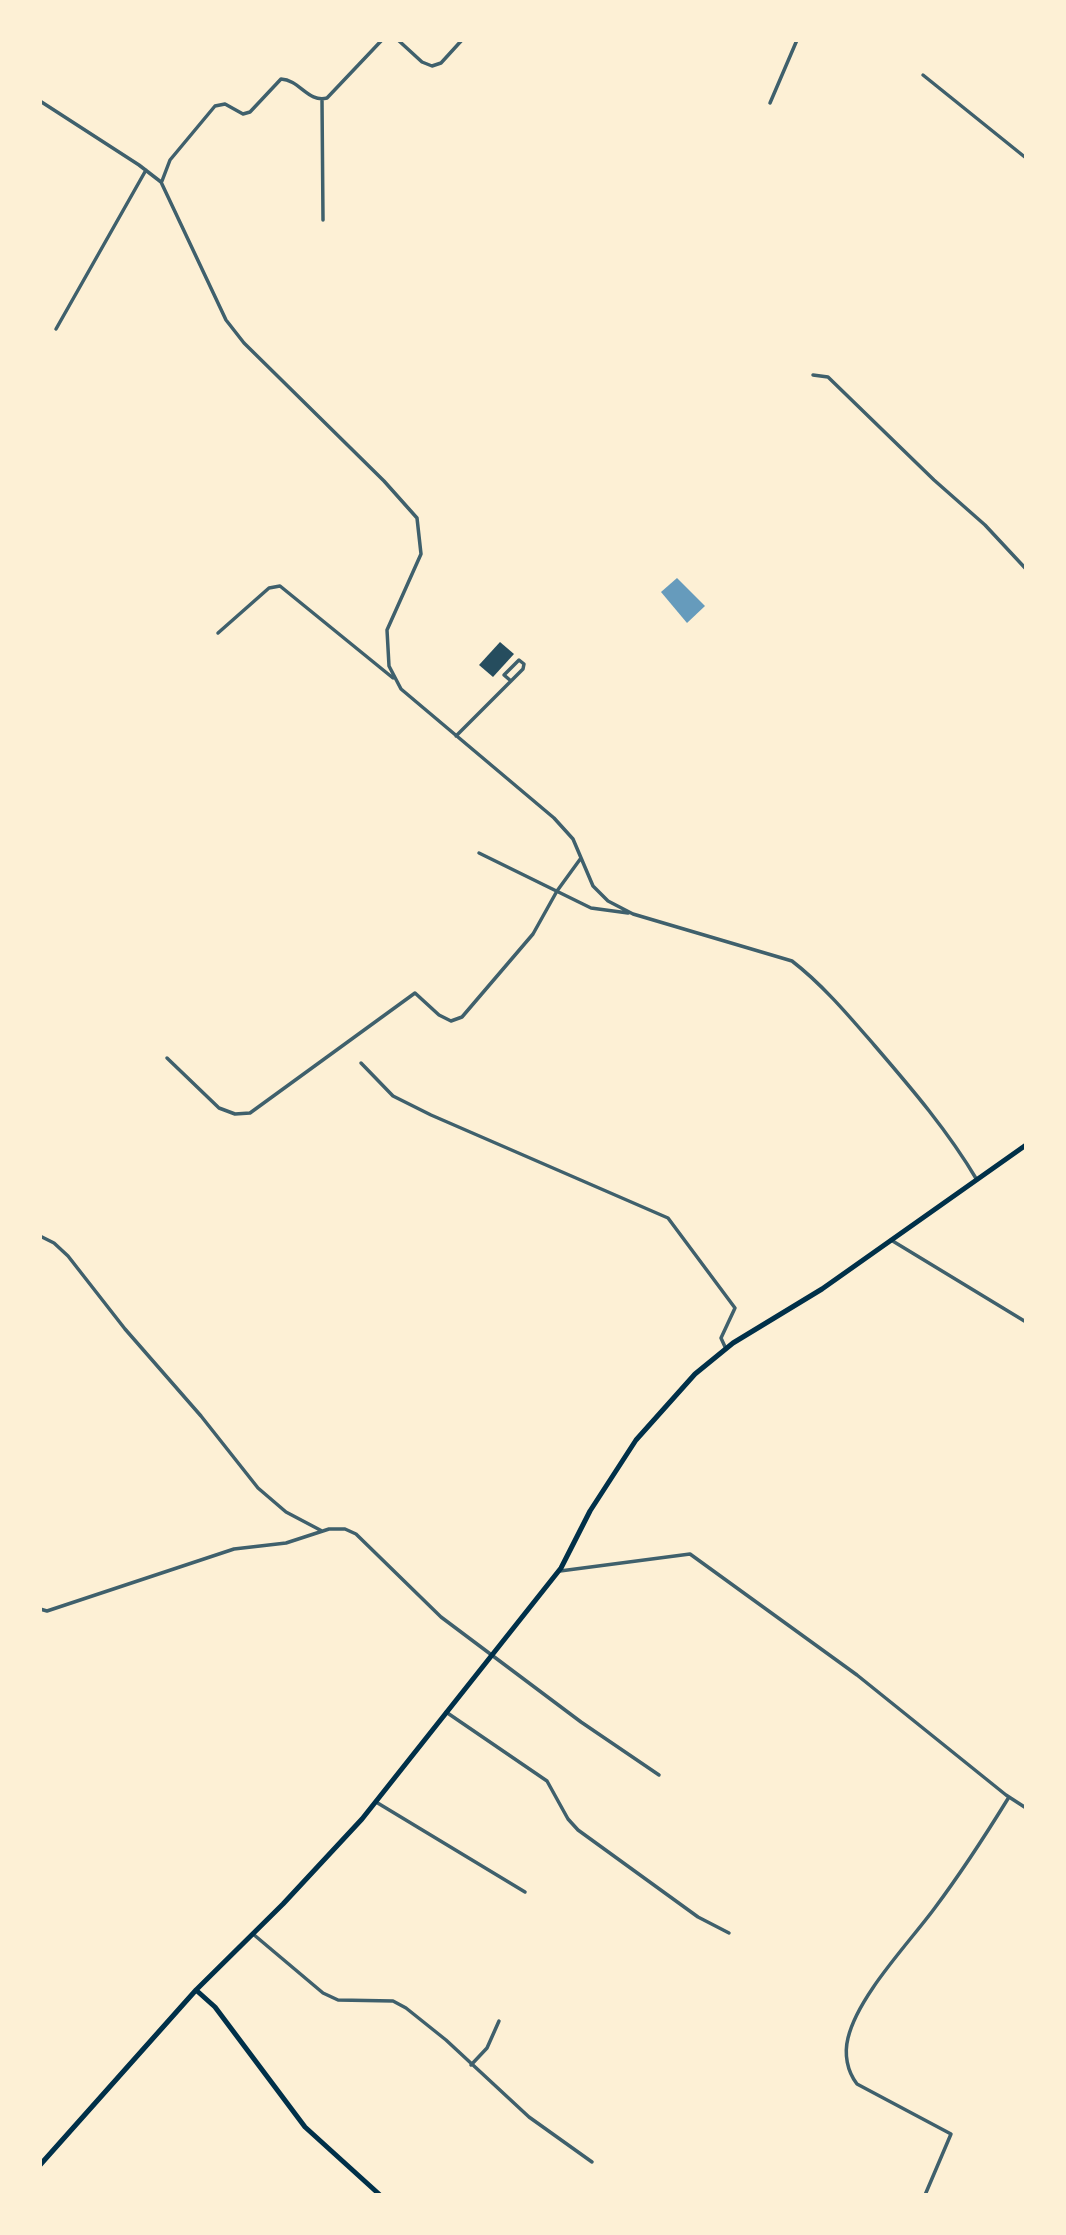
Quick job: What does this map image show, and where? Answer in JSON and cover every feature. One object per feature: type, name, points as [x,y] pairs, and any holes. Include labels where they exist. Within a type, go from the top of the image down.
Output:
[{"type":"main road","points":[[40,2165],[196,1990],[283,1904],[376,1802],[558,1571],[590,1511],[636,1440],[695,1374],[726,1349],[822,1289],[1026,1145]]},
{"type":"main road","points":[[196,1990],[215,2007],[305,2127],[380,2195]]},
{"type":"street","points":[[161,182],[170,160],[215,106],[225,104],[243,114],[250,112],[281,79],[290,80],[313,99],[327,99],[382,40]]},
{"type":"street","points":[[398,40],[422,62],[432,66],[441,63],[462,40]]},
{"type":"street","points":[[770,103],[797,40]]},
{"type":"street","points":[[923,75],[1026,158]]},
{"type":"street","points":[[322,100],[323,220]]},
{"type":"street","points":[[40,101],[161,182],[226,320],[244,343],[384,481],[417,518],[421,554],[387,630],[389,666],[396,681],[401,689],[554,818],[573,839],[593,886],[608,901],[633,914]]},
{"type":"street","points":[[56,329],[146,170]]},
{"type":"street","points":[[813,375],[828,377],[934,480],[985,525],[1026,569]]},
{"type":"street","points":[[218,633],[269,588],[280,586],[396,681]]},
{"type":"street","points":[[456,736],[511,681],[523,669],[524,664],[519,660],[504,675],[511,681]]},
{"type":"street","points":[[480,853],[591,908],[633,914],[792,961],[811,975],[904,1079],[953,1140],[977,1180]]},
{"type":"street","points":[[167,1058],[219,1108],[235,1114],[250,1113],[415,993],[439,1015],[451,1021],[462,1017],[533,934],[557,891],[581,858]]},
{"type":"street","points":[[361,1063],[393,1096],[421,1111],[667,1218],[735,1308],[721,1338],[726,1349]]},
{"type":"street","points":[[40,1236],[68,1256],[257,1488],[286,1511],[322,1531]]},
{"type":"street","points":[[891,1240],[1026,1322]]},
{"type":"street","points":[[40,1609],[47,1611],[234,1549],[286,1543],[322,1531],[345,1529],[356,1535],[442,1617],[581,1722],[659,1775]]},
{"type":"street","points":[[558,1571],[690,1554],[857,1675],[1026,1808]]},
{"type":"street","points":[[446,1712],[547,1781],[568,1819],[578,1830],[698,1917],[729,1933]]},
{"type":"street","points":[[925,2195],[951,2134],[857,2084],[848,2070],[847,2039],[861,2008],[888,1966],[970,1860],[1009,1797]]},
{"type":"street","points":[[376,1802],[525,1892]]},
{"type":"street","points":[[253,1934],[323,1993],[338,2000],[393,2001],[406,2008],[446,2040],[529,2117],[592,2162]]},
{"type":"street","points":[[471,2066],[487,2048],[499,2021]]},
{"type":"water","points":[[677,578],[705,606],[687,623],[661,592]]},
{"type":"building","points":[[500,642],[514,654],[493,677],[479,665]]}]
